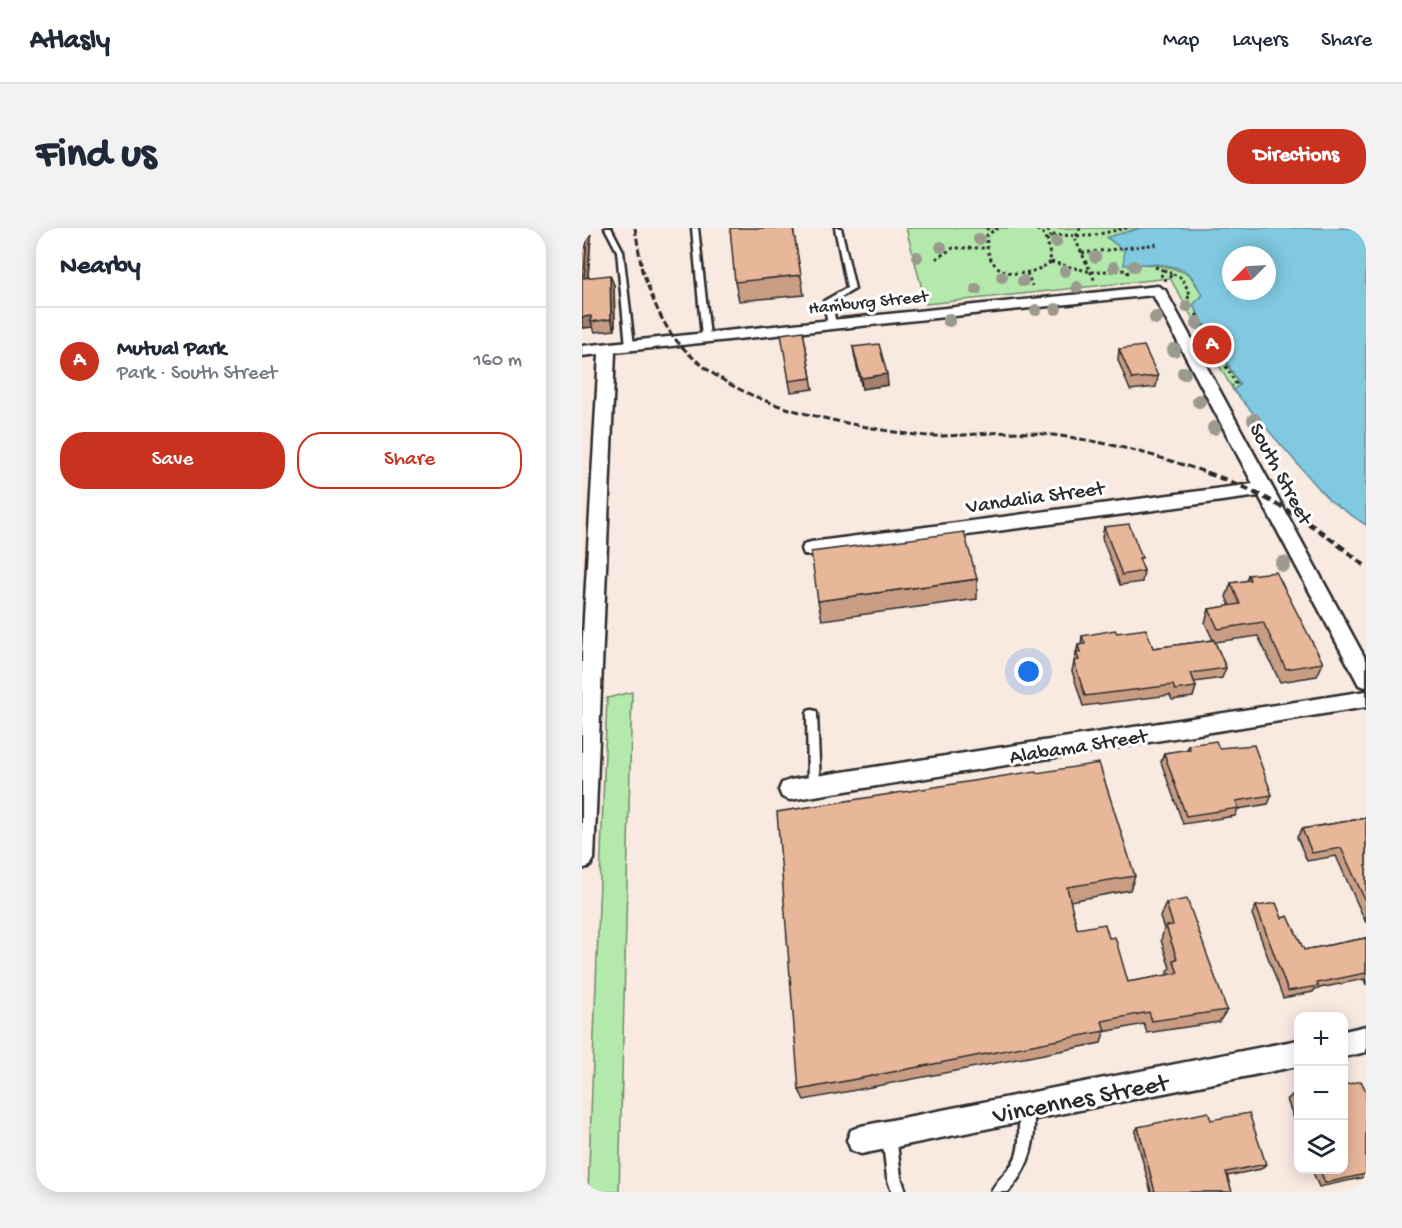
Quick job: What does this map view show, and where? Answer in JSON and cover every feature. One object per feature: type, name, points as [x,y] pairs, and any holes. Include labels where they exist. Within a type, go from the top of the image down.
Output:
[{"type":"street","name":"Hamburg Street","points":[[582,351],[1158,290]]},
{"type":"street","name":"South Street","points":[[1158,290],[1366,678]]},
{"type":"street","points":[[582,859],[589,575],[607,348]]},
{"type":"street","name":"Vandalia Street","points":[[811,549],[1264,489]]},
{"type":"street","name":"Alabama Street","points":[[790,790],[1366,699]]},
{"type":"street","points":[[1348,1043],[1366,1039]]},
{"type":"street","name":"Vincennes Street","points":[[861,1140],[1294,1054]]},
{"type":"lane","points":[[608,228],[620,251],[630,346]]},
{"type":"lane","points":[[694,228],[705,338]]},
{"type":"lane","points":[[831,325],[828,301],[851,289],[838,228]]},
{"type":"lane","points":[[812,714],[814,786]]},
{"type":"lane","points":[[998,1192],[1025,1156],[1028,1143],[1026,1107]]},
{"type":"lane","points":[[889,1135],[898,1191]]},
{"type":"path","points":[[986,228],[992,231]]},
{"type":"path","points":[[998,228],[987,235],[986,248],[990,261],[997,268],[1011,273],[1040,270],[1051,262],[1047,238],[1041,235],[1043,232]]},
{"type":"path","points":[[1031,228],[1050,232],[1053,235],[1075,238],[1127,228]]},
{"type":"path","points":[[1075,238],[1080,228]]},
{"type":"path","points":[[1047,238],[1053,235]]},
{"type":"path","points":[[1075,238],[1095,282]]},
{"type":"path","points":[[1082,253],[1159,244]]},
{"type":"path","points":[[936,259],[943,250],[953,246],[986,248]]},
{"type":"path","points":[[1051,262],[1091,272],[1126,270]]},
{"type":"path","points":[[1155,267],[1165,271]]},
{"type":"path","points":[[1027,273],[1035,292]]},
{"type":"path","points":[[1173,274],[1182,278],[1190,294],[1186,298],[1236,384],[1228,388]]},
{"type":"green space","points":[[906,228],[1141,228],[1107,238],[1144,264],[1169,267],[1189,274],[1203,295],[1193,305],[1240,386],[1233,390],[1170,278],[926,304]]},
{"type":"green space","points":[[632,692],[619,1192],[588,1192],[607,698]]},
{"type":"water","points":[[1141,228],[1366,228],[1366,525],[1329,500],[1233,390],[1240,385],[1193,305],[1203,295],[1191,276],[1182,270],[1166,265],[1124,265],[1124,251],[1107,237]]},
{"type":"building","points":[[582,228],[587,228],[584,278],[610,275],[611,319],[591,322],[591,316],[582,317]]},
{"type":"building","points":[[730,228],[793,228],[801,275],[735,282]]},
{"type":"building","points":[[803,331],[811,378],[789,381],[781,334]]},
{"type":"building","points":[[879,344],[887,374],[861,378],[853,347]]},
{"type":"building","points":[[1144,346],[1158,376],[1132,379],[1119,349]]},
{"type":"building","points":[[1129,524],[1142,558],[1139,558],[1144,571],[1122,575],[1104,527]]},
{"type":"building","points":[[964,532],[977,579],[818,601],[811,552]]},
{"type":"building","points":[[1276,572],[1323,663],[1286,669],[1263,622],[1218,629],[1209,609],[1240,604],[1231,583],[1250,580],[1248,575]]},
{"type":"building","points":[[1146,629],[1153,648],[1214,640],[1226,668],[1191,673],[1196,687],[1175,690],[1173,685],[1085,696],[1074,661],[1079,660],[1076,652],[1080,652],[1078,645],[1085,644],[1082,636],[1115,630],[1117,633]]},
{"type":"building","points":[[1216,741],[1219,748],[1254,745],[1272,795],[1236,801],[1239,808],[1186,816],[1164,753],[1190,749],[1188,745]]},
{"type":"building","points":[[1099,763],[1135,876],[1067,887],[1077,929],[1105,924],[1109,938],[1115,937],[1128,982],[1178,973],[1173,960],[1177,959],[1166,926],[1173,925],[1166,903],[1187,899],[1227,1010],[1152,1021],[1149,1012],[1102,1021],[1105,1031],[799,1090],[777,812]]},
{"type":"building","points":[[1366,818],[1366,902],[1341,848],[1312,853],[1302,829]]},
{"type":"building","points":[[1276,903],[1282,918],[1288,916],[1304,950],[1366,938],[1366,973],[1317,983],[1318,986],[1288,991],[1256,906]]},
{"type":"building","points":[[1361,1081],[1366,1091],[1366,1174],[1325,1183],[1322,1174],[1348,1174],[1348,1084]]},
{"type":"building","points":[[1208,1112],[1211,1120],[1249,1113],[1266,1164],[1226,1172],[1232,1192],[1155,1192],[1138,1127]]},
{"type":"railway","points":[[635,228],[642,269]]},
{"type":"railway","points":[[642,269],[670,332],[695,360],[716,376],[739,389],[789,409],[841,422],[914,435],[942,436],[1017,432],[1076,438],[1145,453],[1211,474]]},
{"type":"railway","points":[[642,269],[643,276]]},
{"type":"railway","points":[[1207,473],[1250,490],[1291,512],[1366,567]]},
{"type":"place","name":"Mutual Park","points":[[1212,345]]}]
